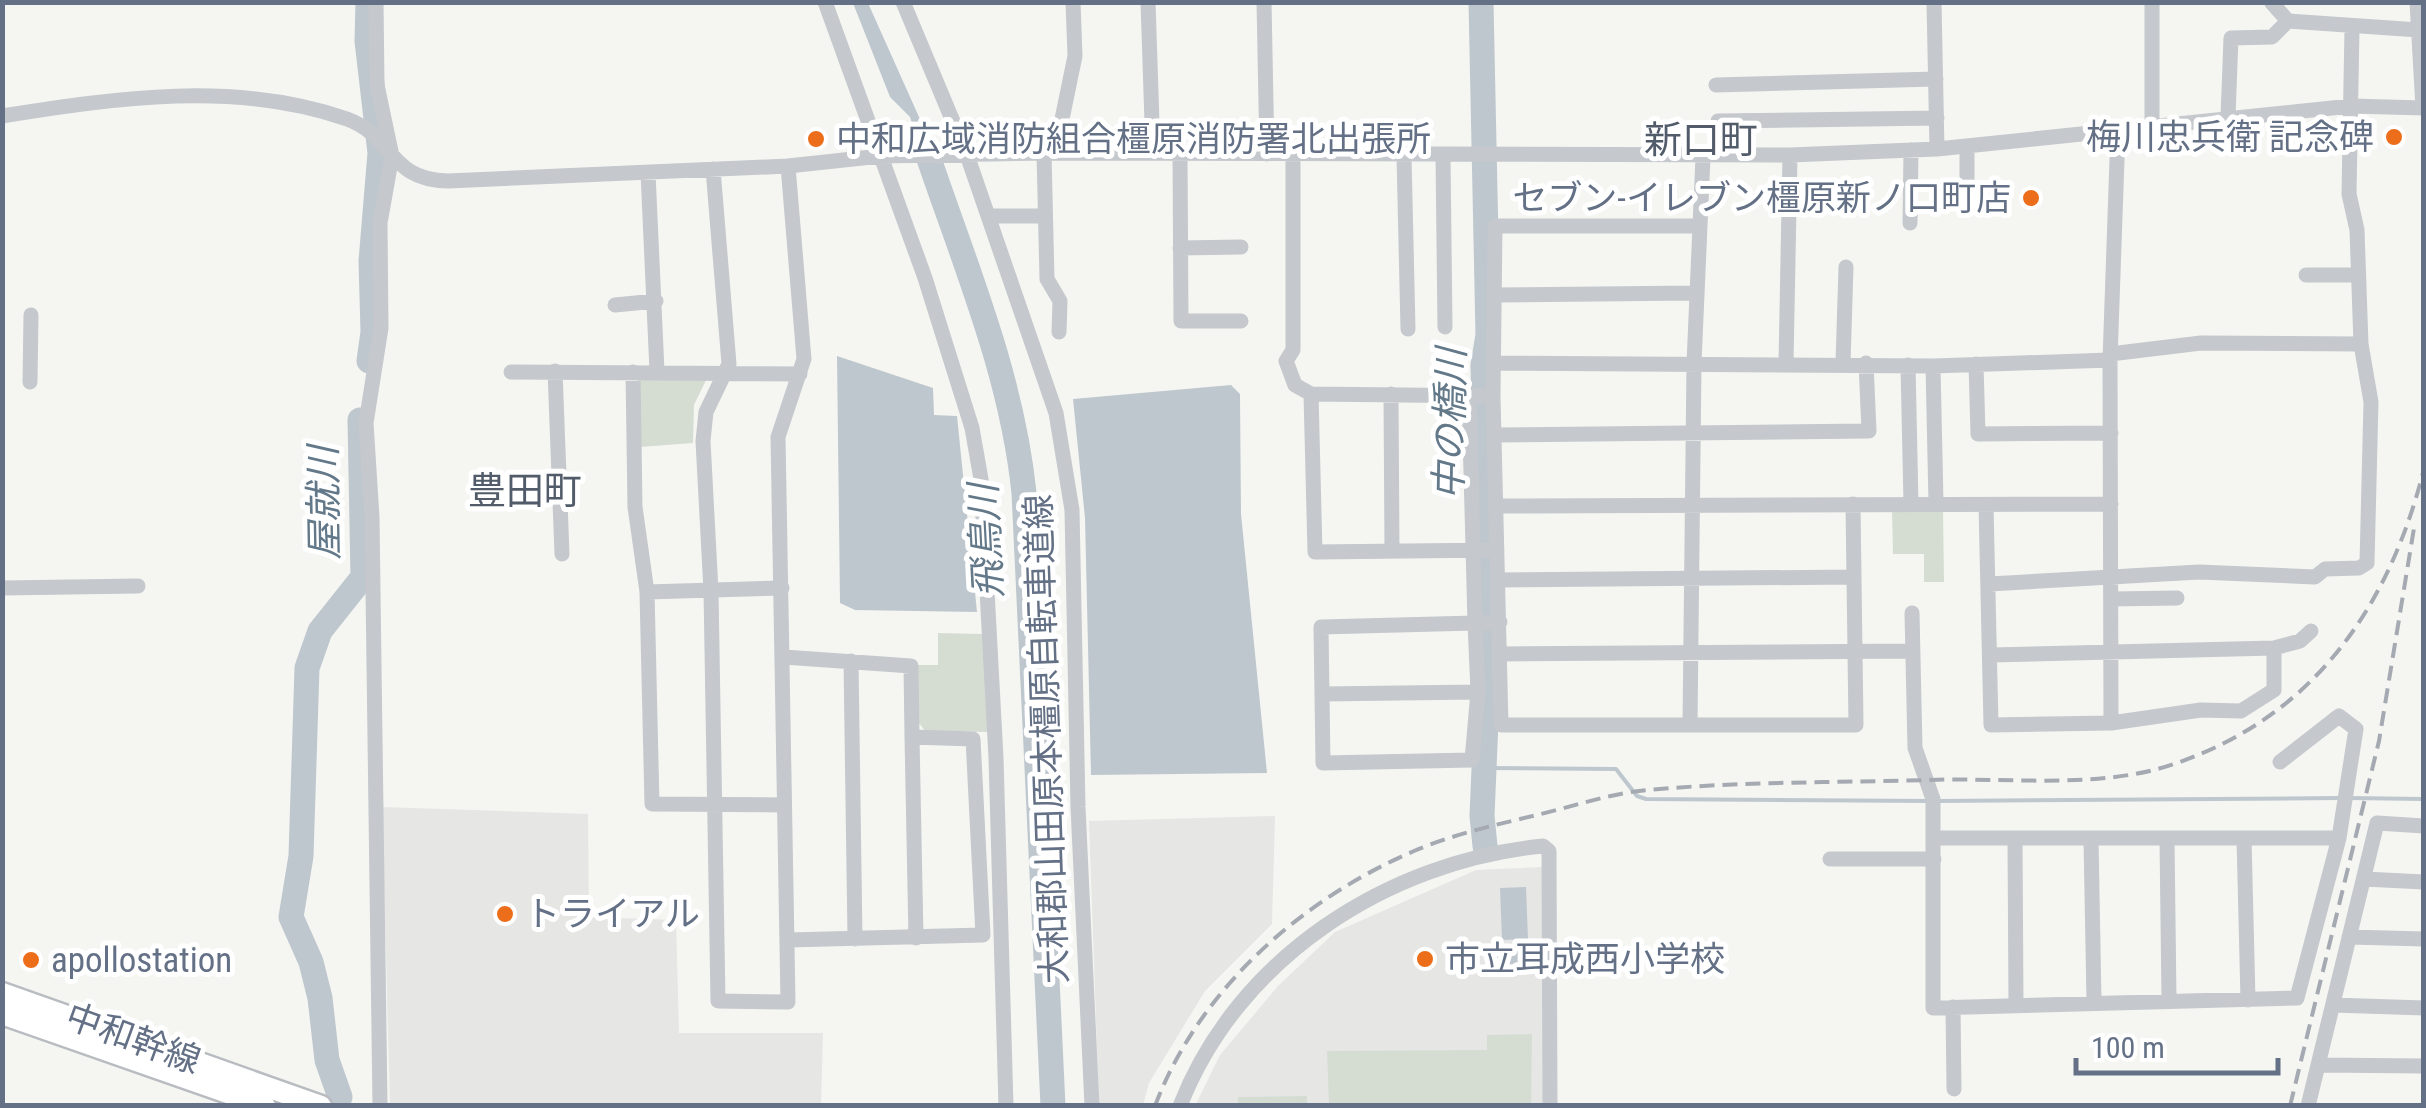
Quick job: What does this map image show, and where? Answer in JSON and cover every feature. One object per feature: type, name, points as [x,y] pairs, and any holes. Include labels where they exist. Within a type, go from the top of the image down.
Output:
[{"type":"main road","name":"中和幹線","points":[[2,992],[321,1106]]},
{"type":"main road","name":"中和幹線","points":[[2,1014],[254,1104]]},
{"type":"street","points":[[376,2],[377,85],[385,147],[380,328],[366,423],[372,517],[380,1106]]},
{"type":"street","points":[[826,2],[884,156],[966,409],[981,478],[996,758],[1006,1106]]},
{"type":"street","name":"大和郡山田原本橿原自転車道線","points":[[903,2],[1056,414],[1072,510],[1078,807],[1092,1106]]},
{"type":"street","points":[[1059,332],[1060,301],[1046,280],[1045,216],[1049,153],[1075,56],[1074,2]]},
{"type":"street","points":[[1148,2],[1154,153]]},
{"type":"street","points":[[1264,2],[1268,154]]},
{"type":"street","points":[[1934,2],[1938,149]]},
{"type":"street","points":[[2152,2],[2152,125]]},
{"type":"street","points":[[2,116],[155,94],[269,102],[341,117],[385,147],[422,180],[788,166],[884,156],[1180,153],[1703,157],[1938,149],[2228,116],[2351,106],[2423,108],[2417,2]]},
{"type":"street","points":[[2272,3],[2286,14],[2352,28],[2419,30]]},
{"type":"street","points":[[2228,116],[2230,38],[2272,37],[2286,14]]},
{"type":"street","points":[[1989,584],[2112,580],[2199,572],[2316,577],[2325,569],[2359,568],[2367,563],[2371,402],[2361,344],[2357,230],[2349,194],[2352,28]]},
{"type":"street","points":[[1716,84],[1936,79]]},
{"type":"street","points":[[1718,121],[1937,118]]},
{"type":"street","points":[[2111,723],[2110,357],[2118,131]]},
{"type":"street","points":[[1966,146],[1967,207]]},
{"type":"street","points":[[1910,150],[1910,223]]},
{"type":"street","points":[[1180,153],[1181,321],[1241,321]]},
{"type":"street","points":[[1292,154],[1294,350],[1286,361],[1295,386],[1311,394],[1481,396]]},
{"type":"street","points":[[1786,363],[1790,155]]},
{"type":"street","points":[[1404,156],[1408,329]]},
{"type":"street","points":[[1443,156],[1445,328]]},
{"type":"street","points":[[1690,725],[1694,363],[1703,157]]},
{"type":"street","points":[[713,169],[729,364],[704,426],[704,526],[712,591],[718,1001],[788,1002],[778,437],[804,358],[788,166]]},
{"type":"street","points":[[648,173],[657,371]]},
{"type":"street","points":[[993,216],[1045,216]]},
{"type":"street","points":[[1698,226],[1495,226],[1496,363],[1481,396],[1488,622],[1500,654],[1501,725],[1856,725],[1853,504]]},
{"type":"street","points":[[1180,248],[1241,247]]},
{"type":"street","points":[[1843,363],[1846,268]]},
{"type":"street","points":[[2306,275],[2358,275]]},
{"type":"street","points":[[1495,295],[1696,293]]},
{"type":"street","points":[[615,305],[656,301]]},
{"type":"street","points":[[30,382],[32,315]]},
{"type":"street","points":[[1496,363],[1932,366],[2110,357],[2201,344],[2361,344]]},
{"type":"street","points":[[1494,435],[1869,432],[1866,363]]},
{"type":"street","points":[[1976,364],[1978,434],[2111,433]]},
{"type":"street","points":[[1908,365],[1911,504]]},
{"type":"street","points":[[1932,366],[1936,504]]},
{"type":"street","points":[[554,371],[562,554]]},
{"type":"street","points":[[512,372],[800,374]]},
{"type":"street","points":[[633,372],[634,506],[647,592],[652,804],[784,805]]},
{"type":"street","points":[[1311,394],[1315,552],[1484,550]]},
{"type":"street","points":[[1390,394],[1392,551]]},
{"type":"street","points":[[1481,396],[1494,435],[1497,506],[1484,550],[1498,580],[1488,622],[1472,760],[1323,763],[1321,626],[1488,622]]},
{"type":"street","points":[[1909,434],[1932,433]]},
{"type":"street","points":[[1497,506],[2111,504]]},
{"type":"street","points":[[1986,505],[1991,725],[2111,723],[2202,710],[2241,710],[2274,690],[2274,648]]},
{"type":"street","points":[[1498,580],[1853,577]]},
{"type":"street","points":[[2,588],[138,586]]},
{"type":"street","points":[[647,592],[782,588]]},
{"type":"street","points":[[2112,599],[2177,598]]},
{"type":"street","points":[[1912,613],[1914,748],[1932,798],[1933,1008],[2298,998],[2339,838],[2356,728],[2339,716],[2280,762]]},
{"type":"street","points":[[1991,656],[2274,648],[2300,641],[2311,631]]},
{"type":"street","points":[[1500,654],[1912,652]]},
{"type":"street","points":[[784,656],[911,666],[916,938]]},
{"type":"street","points":[[851,661],[855,938]]},
{"type":"street","points":[[1322,694],[1478,692]]},
{"type":"street","points":[[788,940],[984,935],[973,739],[912,737]]},
{"type":"street","points":[[2308,1106],[2377,823],[2424,826]]},
{"type":"street","points":[[1934,838],[2339,838]]},
{"type":"street","points":[[2244,838],[2248,1000]]},
{"type":"street","points":[[2015,839],[2016,1005]]},
{"type":"street","points":[[2091,839],[2094,1001]]},
{"type":"street","points":[[2168,839],[2168,1000]]},
{"type":"street","points":[[1180,1106],[1204,1054],[1229,1019],[1277,965],[1322,928],[1411,876],[1459,860],[1543,846],[1549,851],[1550,1106]]},
{"type":"street","points":[[1830,859],[1934,859]]},
{"type":"street","points":[[2364,879],[2424,882]]},
{"type":"street","points":[[2350,936],[2424,939]]},
{"type":"street","points":[[2333,1006],[2424,1008]]},
{"type":"street","points":[[1953,1007],[1954,1088]]},
{"type":"street","points":[[2318,1065],[2424,1066]]},
{"type":"shaded area","points":[[853,3],[868,3],[932,146],[942,179],[934,194],[910,117],[890,97]]},
{"type":"shaded area","points":[[837,356],[933,388],[934,415],[957,416],[977,612],[855,610],[840,603]]},
{"type":"shaded area","points":[[638,376],[708,376],[694,405],[693,443],[640,447]]},
{"type":"shaded area","points":[[1231,385],[1240,394],[1241,514],[1267,773],[1091,775],[1085,518],[1073,399]]},
{"type":"shaded area","points":[[1943,510],[1944,582],[1924,582],[1924,554],[1893,554],[1892,511]]},
{"type":"shaded area","points":[[938,633],[983,634],[989,732],[925,731],[919,723],[916,665],[938,665]]},
{"type":"shaded area","points":[[382,807],[588,814],[589,917],[676,920],[679,1033],[823,1033],[821,1105],[390,1105]]},
{"type":"shaded area","points":[[1275,816],[1272,924],[1205,991],[1149,1083],[1143,1105],[1099,1105],[1089,821]]},
{"type":"shaded area","name":"市立耳成西小学校","points":[[1542,867],[1544,1105],[1195,1106],[1220,1055],[1278,986],[1335,932],[1476,870]]},
{"type":"shaded area","points":[[1526,887],[1528,939],[1502,940],[1500,888]]},
{"type":"shaded area","points":[[1514,943],[1522,946],[1522,962],[1514,965],[1506,962],[1503,954],[1506,946]]},
{"type":"shaded area","points":[[1532,1034],[1531,1105],[1329,1105],[1327,1051],[1487,1050],[1487,1035]]},
{"type":"shaded area","points":[[1307,1096],[1307,1105],[1238,1105],[1238,1097]]},
{"type":"waterway","name":"屋就川","points":[[368,2],[367,41],[380,153],[371,261],[373,332],[369,361]]},
{"type":"waterway","name":"中の橋川","points":[[1481,2],[1488,335],[1483,365],[1489,650],[1482,816],[1485,846]]},
{"type":"waterway","name":"飛鳥川","points":[[928,156],[998,364],[1024,493],[1053,1106]]},
{"type":"waterway","name":"屋就川","points":[[340,1097],[327,1060],[320,998],[311,962],[291,917],[301,856],[307,668],[320,631],[363,577],[360,420]]},
{"type":"waterway","points":[[1487,768],[1616,769],[1637,796],[1646,799],[1929,801]]},
{"type":"waterway","points":[[1938,801],[2339,798]]},
{"type":"waterway","points":[[2348,798],[2424,799]]},
{"type":"railway","points":[[1155,1106],[1174,1063],[1198,1024],[1259,953],[1332,895],[1373,871],[1445,839],[1639,791],[1783,783],[2083,780],[2145,772],[2223,744],[2267,718],[2305,687],[2338,651],[2390,567],[2424,469]]},
{"type":"railway","points":[[2290,1106],[2379,741],[2415,522]]},
{"type":"place","name":"梅川忠兵衛 記念碑","points":[[2394,137]]},
{"type":"place","name":"中和広域消防組合橿原消防署北出張所","points":[[816,139]]},
{"type":"place","name":"セブン-イレブン橿原新ノ口町店","points":[[2031,198]]},
{"type":"place","name":"トライアル","points":[[505,914]]},
{"type":"place","name":"市立耳成西小学校","points":[[1425,959]]},
{"type":"place","name":"apollostation","points":[[31,960]]},
{"type":"district","name":"新口町","points":[[1701,140]]},
{"type":"district","name":"豊田町","points":[[525,491]]}]
